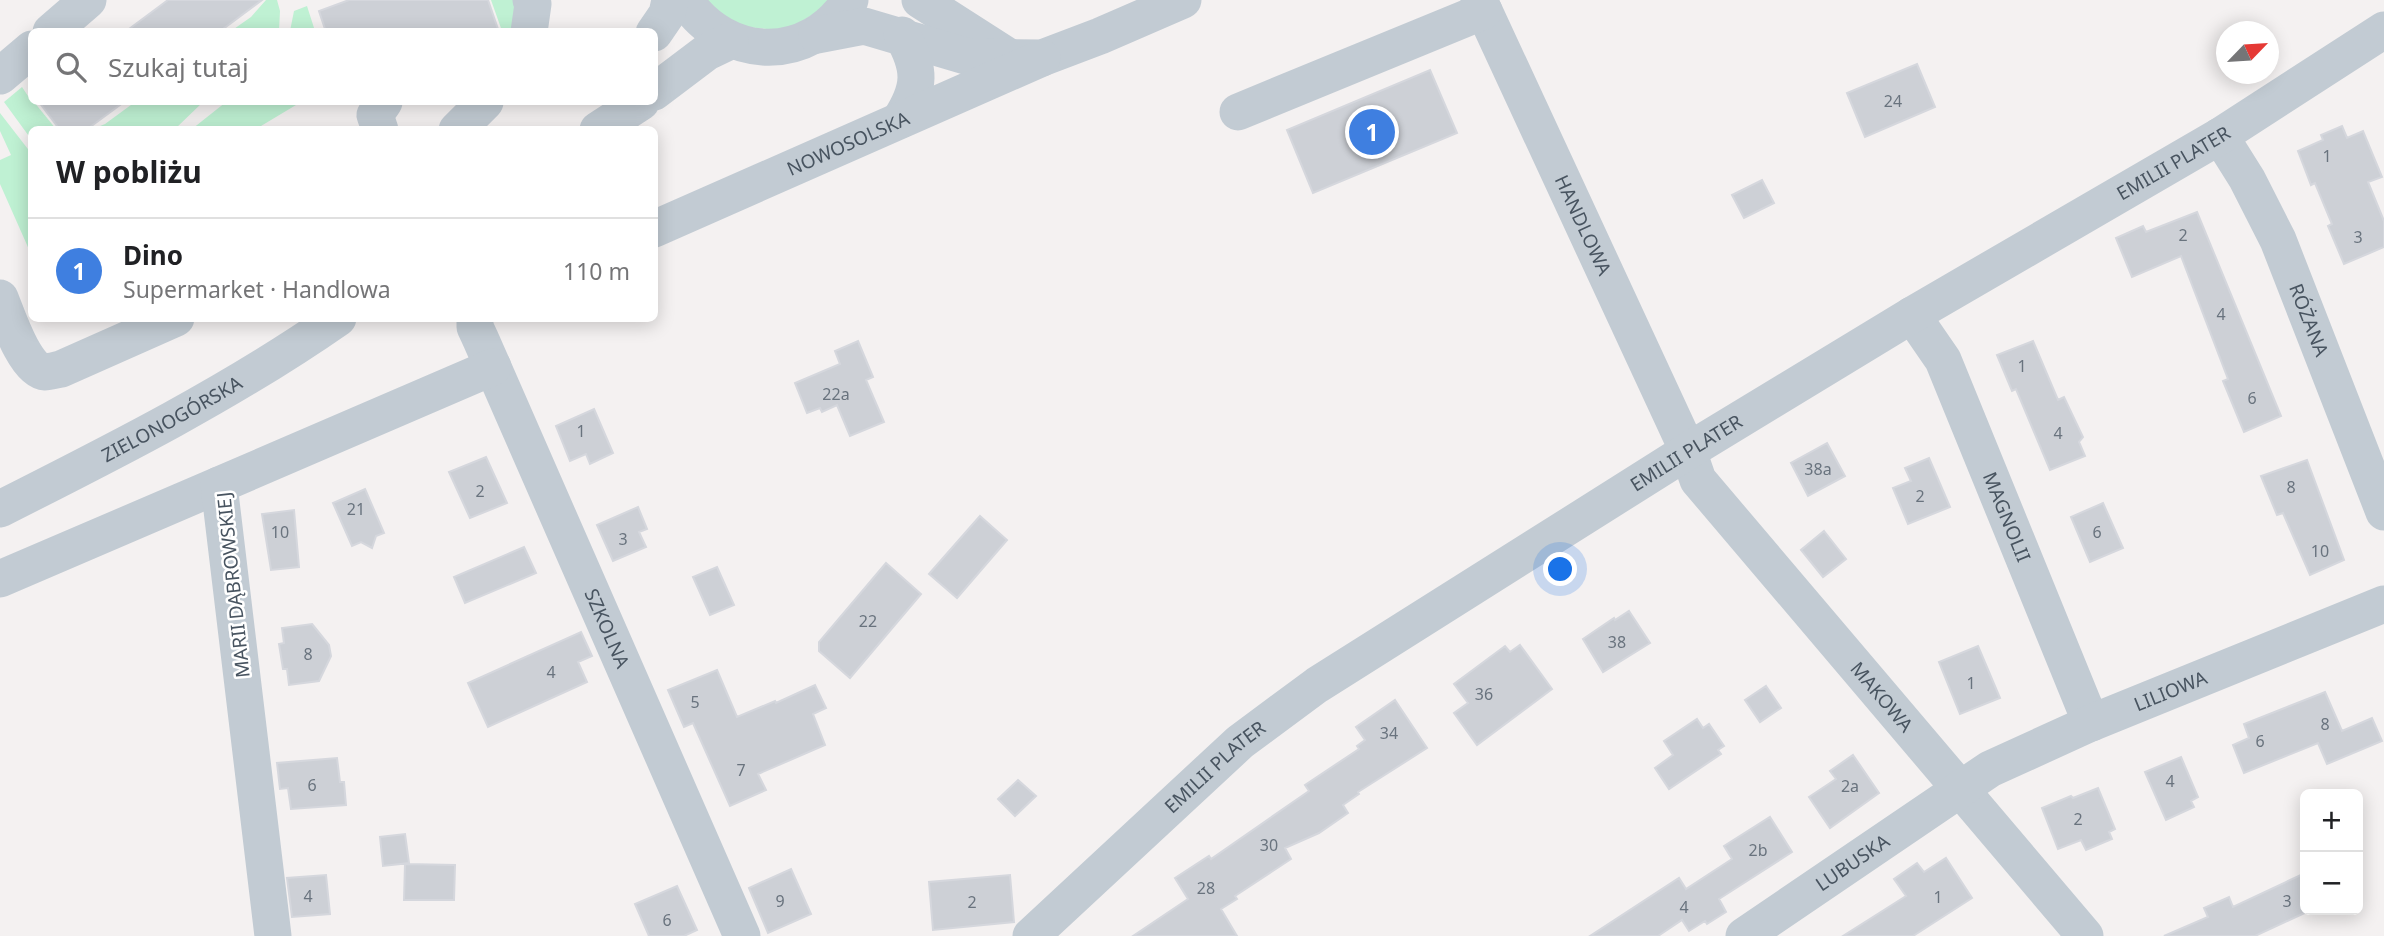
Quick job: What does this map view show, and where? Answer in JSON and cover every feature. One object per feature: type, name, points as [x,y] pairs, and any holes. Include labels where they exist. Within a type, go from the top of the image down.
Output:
[{"type":"street","points":[[56,28],[88,0]]},
{"type":"street","points":[[530,28],[531,0]]},
{"type":"street","points":[[658,28],[667,15],[670,0]]},
{"type":"street","points":[[685,0],[705,25],[730,41],[760,48],[789,46],[817,35],[840,16],[850,0]]},
{"type":"street","points":[[920,0],[1025,57]]},
{"type":"street","name":"NOWOSOLSKA","points":[[658,227],[900,120],[1025,57],[1100,36],[1183,0]]},
{"type":"street","points":[[1238,113],[1482,5]]},
{"type":"street","name":"HANDLOWA","points":[[1482,5],[1688,451]]},
{"type":"street","name":"NOWOSOLSKA","points":[[817,35],[864,26],[969,57],[1025,57]]},
{"type":"street","name":"EMILII PLATER","points":[[1031,936],[1251,734],[1317,685],[1688,451],[1912,315],[2220,136],[2384,30]]},
{"type":"street","points":[[900,120],[912,100],[917,78],[914,57],[902,36]]},
{"type":"street","points":[[658,89],[707,52],[730,41]]},
{"type":"street","points":[[0,76],[28,52]]},
{"type":"street","points":[[379,126],[375,115],[382,105]]},
{"type":"street","points":[[461,126],[482,105]]},
{"type":"street","points":[[593,126],[606,105]]},
{"type":"street","points":[[604,126],[636,105]]},
{"type":"street","name":"RÓŻANA","points":[[2220,136],[2247,179],[2278,240],[2384,512]]},
{"type":"street","points":[[0,298],[26,358],[33,368],[44,372],[61,369],[167,322]]},
{"type":"street","name":"MAGNOLII","points":[[1912,315],[1943,360],[2091,723]]},
{"type":"street","name":"ZIELONOGÓRSKA","points":[[0,509],[84,467],[210,397],[332,322]]},
{"type":"street","name":"SZKOLNA","points":[[475,322],[492,367],[742,936]]},
{"type":"street","name":"MARII DĄBROWSKIEJ","points":[[273,936],[219,485],[492,367]]},
{"type":"street","name":"MAKOWA","points":[[1688,451],[1698,480],[1722,511],[2085,936]]},
{"type":"street","points":[[0,579],[219,485]]},
{"type":"street","name":"LILIOWA","points":[[1962,791],[1990,769],[2091,723],[2384,604]]},
{"type":"street","name":"LUBUSKA","points":[[1744,936],[1962,791]]},
{"type":"green space","points":[[266,0],[277,0],[280,11],[279,28],[235,28],[251,17]]},
{"type":"green space","points":[[491,0],[520,0],[516,28],[501,28]]},
{"type":"green space","points":[[705,0],[831,0],[828,5],[786,31],[737,26]]},
{"type":"green space","points":[[307,6],[314,28],[291,28],[294,11]]},
{"type":"green space","points":[[22,87],[28,96],[28,105],[36,105],[54,126],[28,126],[28,135],[4,102]]},
{"type":"green space","points":[[131,105],[200,105],[178,126],[100,126]]},
{"type":"green space","points":[[222,105],[296,105],[261,126],[196,126]]},
{"type":"green space","points":[[0,113],[28,149],[28,247],[0,184],[0,160],[11,155],[0,131]]},
{"type":"building","points":[[168,0],[262,0],[224,28],[130,28]]},
{"type":"building","points":[[349,0],[488,0],[498,28],[325,28],[319,11]]},
{"type":"building","points":[[1917,64],[1935,107],[1865,137],[1847,93]]},
{"type":"building","points":[[1430,70],[1457,133],[1313,193],[1287,130]]},
{"type":"building","points":[[41,105],[120,105],[91,126],[57,126]]},
{"type":"building","points":[[2342,126],[2347,138],[2363,131],[2382,177],[2368,182],[2384,221],[2384,247],[2344,264],[2328,226],[2332,224],[2315,183],[2311,185],[2298,151],[2323,140],[2321,135]]},
{"type":"building","points":[[1762,180],[1774,203],[1744,218],[1732,195]]},
{"type":"building","points":[[2197,212],[2281,416],[2244,432],[2223,381],[2228,379],[2181,256],[2132,277],[2116,238],[2143,226],[2146,232]]},
{"type":"building","points":[[858,341],[873,377],[866,380],[884,422],[850,436],[837,405],[822,412],[820,408],[807,413],[795,383],[840,364],[835,351]]},
{"type":"building","points":[[2033,341],[2058,400],[2064,397],[2083,437],[2079,442],[2085,456],[2050,470],[2016,389],[2012,391],[1997,355]]},
{"type":"building","points":[[594,409],[613,453],[590,464],[586,454],[570,461],[556,426]]},
{"type":"building","points":[[1827,443],[1845,476],[1808,496],[1791,463]]},
{"type":"building","points":[[486,457],[507,503],[470,518],[449,472]]},
{"type":"building","points":[[1929,458],[1950,507],[1908,524],[1893,488],[1911,481],[1905,468]]},
{"type":"building","points":[[2307,460],[2344,560],[2310,575],[2283,513],[2277,515],[2261,476]]},
{"type":"building","points":[[365,489],[384,533],[376,536],[372,548],[361,542],[352,546],[333,503]]},
{"type":"building","points":[[2103,503],[2123,548],[2090,562],[2071,517]]},
{"type":"building","points":[[638,507],[647,529],[639,532],[646,547],[613,561],[597,525]]},
{"type":"building","points":[[294,510],[299,567],[271,570],[262,514]]},
{"type":"building","points":[[980,516],[1007,540],[957,598],[929,574]]},
{"type":"building","points":[[1824,531],[1846,559],[1823,577],[1801,550]]},
{"type":"building","points":[[524,547],[536,573],[465,603],[454,577]]},
{"type":"building","points":[[886,563],[921,594],[850,678],[819,651],[819,642]]},
{"type":"building","points":[[717,567],[734,605],[710,615],[693,577]]},
{"type":"building","points":[[1629,611],[1650,643],[1603,672],[1583,639]]},
{"type":"building","points":[[312,624],[329,645],[331,656],[319,681],[289,685],[279,644],[284,643],[282,628]]},
{"type":"building","points":[[581,632],[592,656],[578,662],[587,682],[488,727],[468,683]]},
{"type":"building","points":[[1520,645],[1552,689],[1477,745],[1454,713],[1468,703],[1454,684],[1505,646],[1510,652]]},
{"type":"building","points":[[1978,646],[2000,698],[1960,714],[1939,662]]},
{"type":"building","points":[[717,670],[737,717],[815,685],[826,708],[813,714],[825,745],[758,774],[766,790],[730,806],[693,723],[684,727],[668,690]]},
{"type":"building","points":[[1766,686],[1781,708],[1760,722],[1745,700]]},
{"type":"building","points":[[2325,692],[2342,731],[2372,718],[2382,741],[2327,764],[2318,743],[2244,773],[2233,745],[2249,738],[2244,724]]},
{"type":"building","points":[[1395,700],[1427,748],[1358,792],[1359,794],[1343,805],[1348,813],[1319,833],[1285,848],[1291,859],[1235,896],[1237,899],[1221,909],[1237,936],[1133,936],[1188,899],[1175,878],[1209,856],[1211,859],[1309,791],[1305,785],[1359,749],[1357,746],[1365,740],[1356,727]]},
{"type":"building","points":[[1697,719],[1703,728],[1709,724],[1724,746],[1718,750],[1721,754],[1669,789],[1655,768],[1673,755],[1664,741]]},
{"type":"building","points":[[1853,755],[1879,793],[1830,828],[1809,797],[1836,779],[1830,771]]},
{"type":"building","points":[[2181,757],[2198,797],[2191,801],[2194,807],[2166,820],[2145,772]]},
{"type":"building","points":[[337,758],[340,782],[344,782],[346,805],[291,809],[288,788],[280,789],[277,763]]},
{"type":"building","points":[[1018,780],[1036,796],[1015,816],[998,799]]},
{"type":"building","points":[[2098,788],[2115,829],[2109,832],[2112,839],[2086,850],[2081,840],[2058,849],[2042,808]]},
{"type":"building","points":[[1770,817],[1792,852],[1719,899],[1726,912],[1689,931],[1682,920],[1658,936],[1590,936],[1679,878],[1686,889],[1732,859],[1724,846]]},
{"type":"building","points":[[405,834],[409,863],[383,866],[380,837]]},
{"type":"building","points":[[1946,858],[1972,898],[1913,936],[1843,936],[1906,896],[1894,879],[1917,863],[1924,872]]},
{"type":"building","points":[[405,864],[455,865],[454,900],[404,900]]},
{"type":"building","points":[[791,869],[811,914],[768,933],[749,888]]},
{"type":"building","points":[[326,875],[330,914],[292,917],[287,878]]},
{"type":"building","points":[[1010,875],[1014,922],[933,930],[929,882]]},
{"type":"building","points":[[2300,875],[2300,915],[2255,936],[2164,936],[2208,917],[2204,908],[2229,897],[2233,907]]},
{"type":"building","points":[[677,886],[697,930],[684,936],[649,936],[635,904]]},
{"type":"place","name":"Dino","points":[[1372,132]]}]
